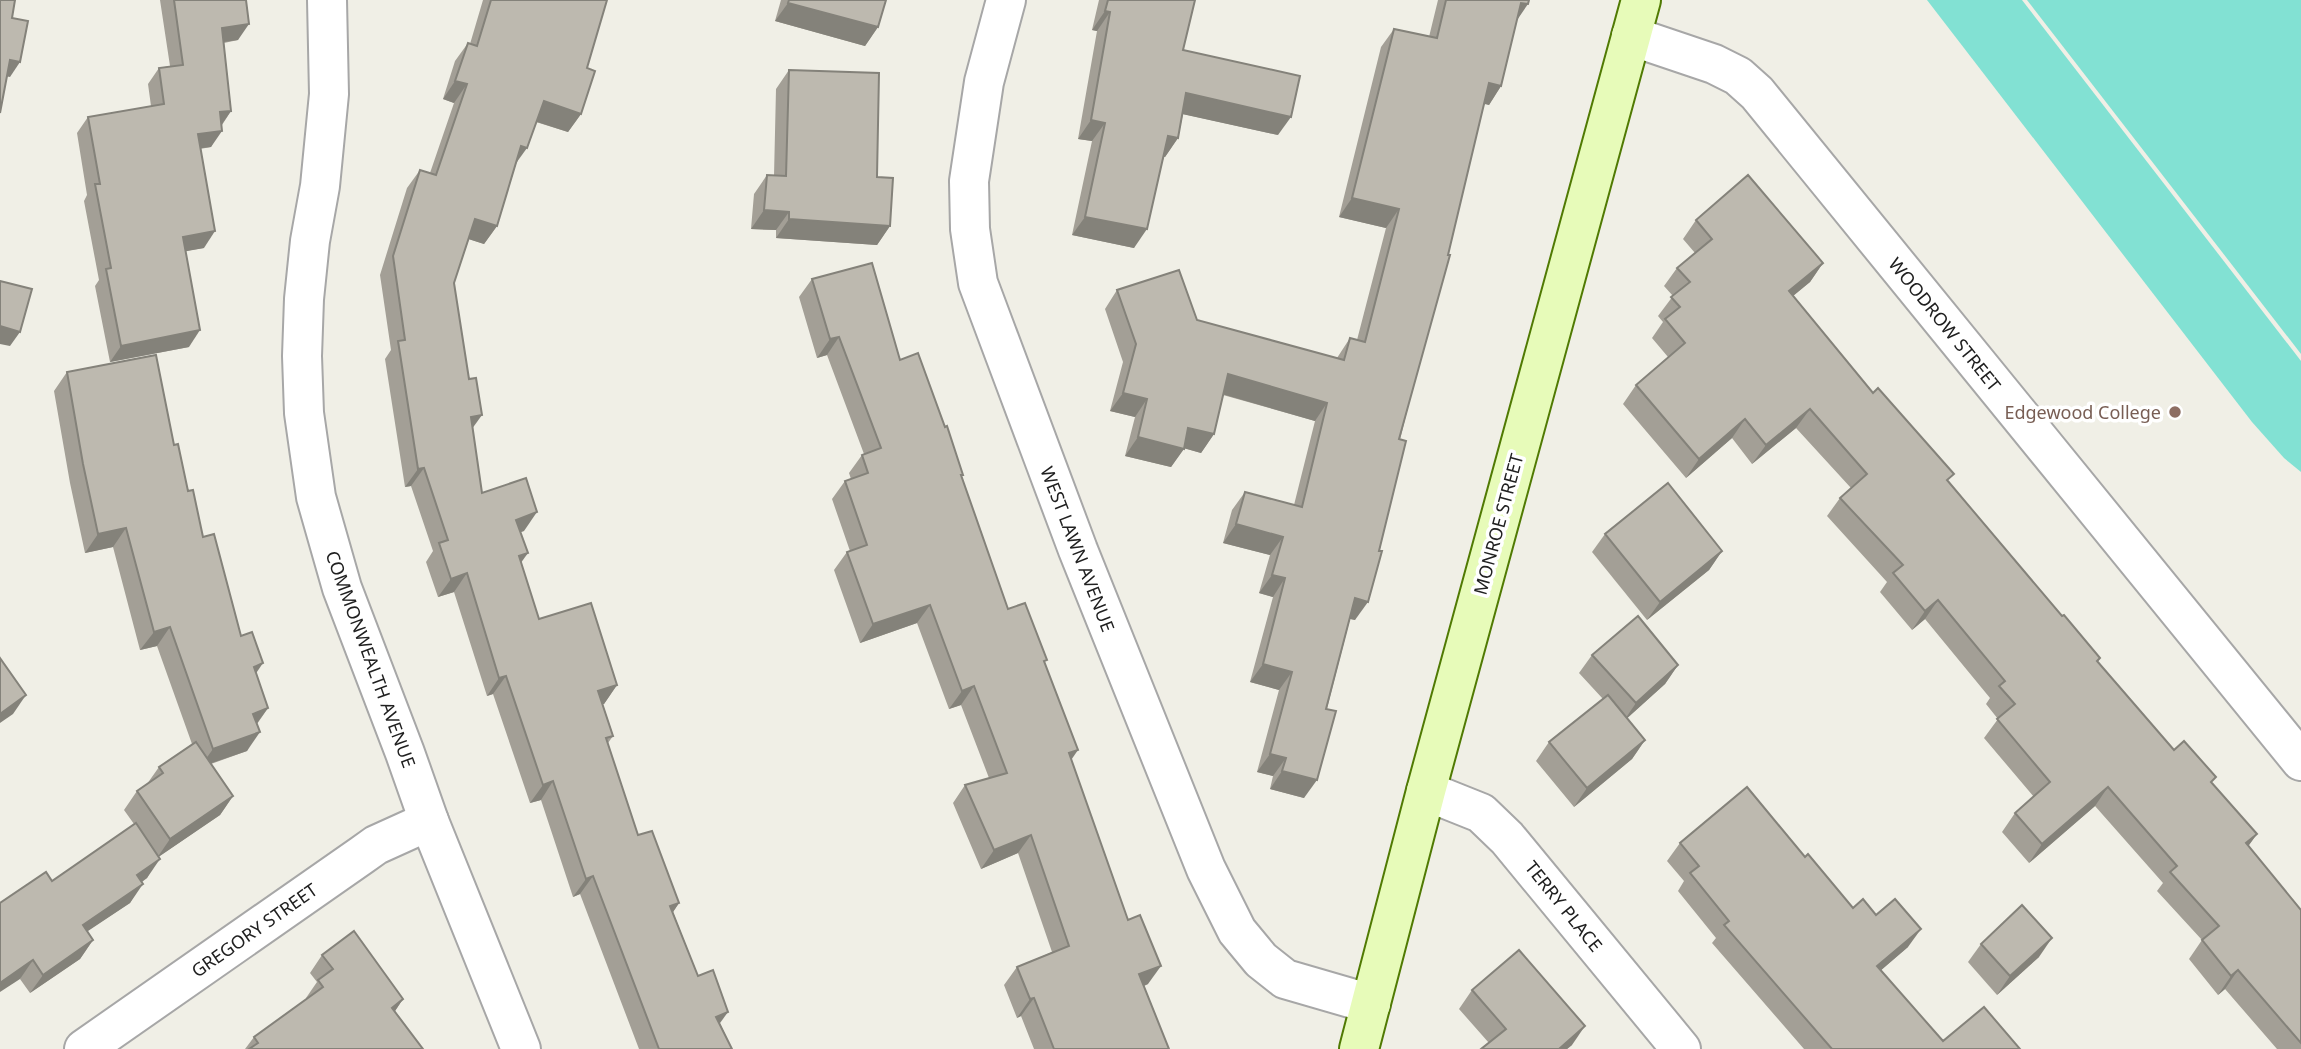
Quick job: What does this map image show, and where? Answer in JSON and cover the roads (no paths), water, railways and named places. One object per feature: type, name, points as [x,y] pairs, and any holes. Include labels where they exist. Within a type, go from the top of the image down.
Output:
[{"type":"main road","name":"MONROE STREET","points":[[1359,1049],[1426,791],[1636,18]]},
{"type":"street","name":"COMMONWEALTH AVENUE","points":[[327,0],[329,93],[304,299],[302,356],[304,413],[316,497],[342,588],[401,740],[429,821],[521,1049]]},
{"type":"street","name":"WEST LAWN AVENUE","points":[[1006,0],[984,82],[969,181],[970,229],[978,283],[1088,576],[1206,869],[1237,931],[1261,960],[1285,979],[1371,1004]]},
{"type":"street","name":"WOODROW STREET","points":[[1636,18],[1738,76],[1757,93],[2301,761]]},
{"type":"street","name":"TERRY PLACE","points":[[1426,791],[1481,813],[1507,838],[1681,1049]]},
{"type":"street","name":"GREGORY STREET","points":[[84,1049],[376,845],[429,821]]},
{"type":"place","name":"Edgewood College","points":[[2175,412]]}]
